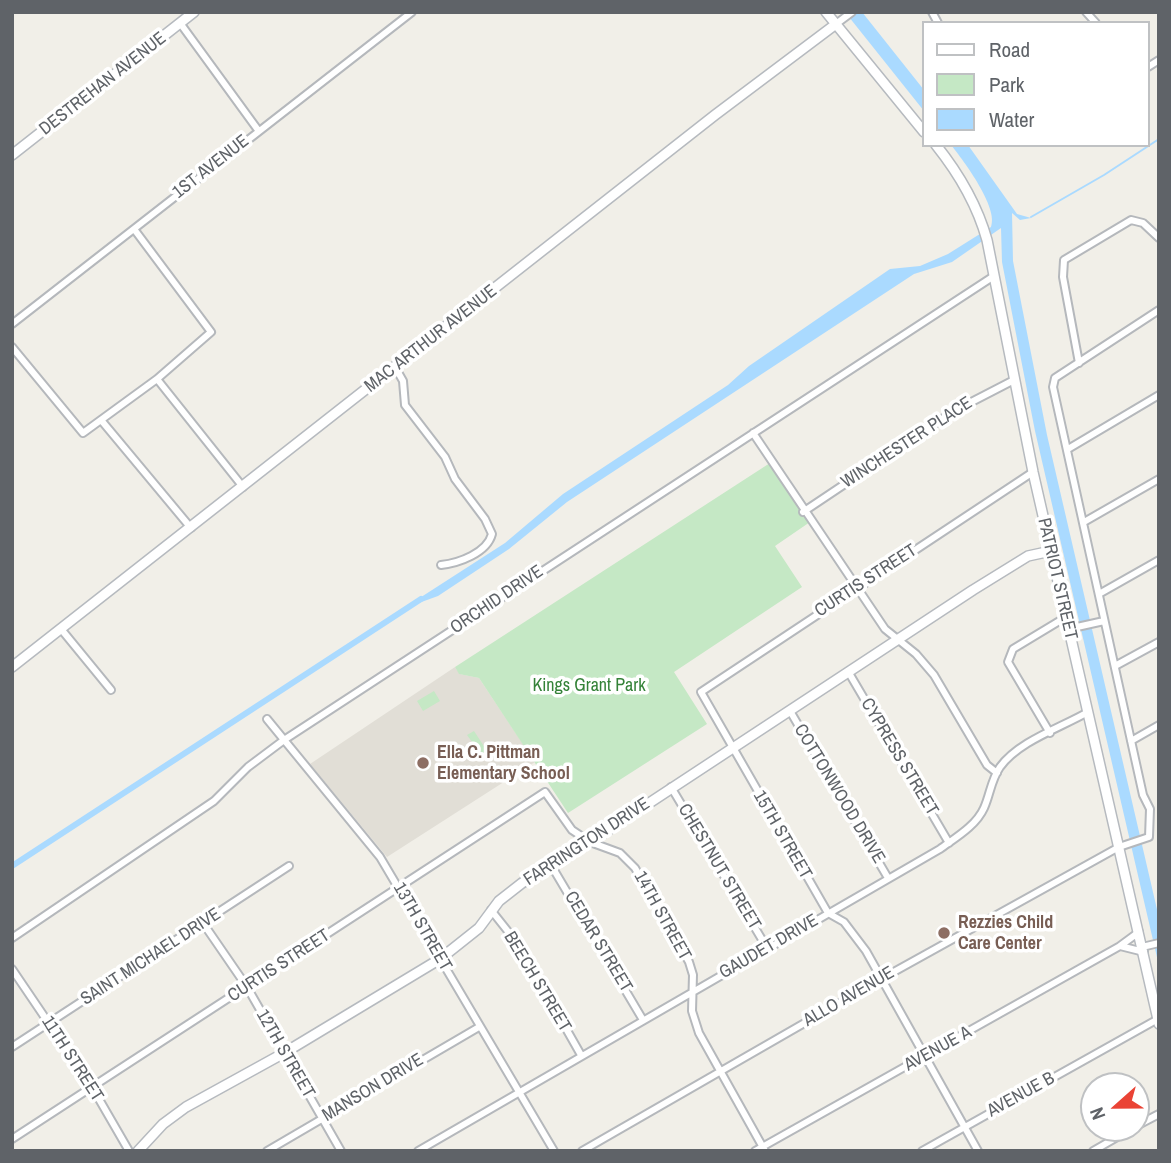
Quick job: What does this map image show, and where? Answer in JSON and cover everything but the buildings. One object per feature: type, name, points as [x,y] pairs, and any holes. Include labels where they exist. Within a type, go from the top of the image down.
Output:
[{"type":"street","name":"DESTREHAN AVENUE","points":[[12,155],[194,12]]},
{"type":"street","name":"1ST AVENUE","points":[[12,324],[412,12]]},
{"type":"street","points":[[826,12],[922,129]]},
{"type":"street","name":"MAC ARTHUR AVENUE","points":[[12,667],[715,115],[852,12]]},
{"type":"street","points":[[180,23],[258,130]]},
{"type":"street","name":"PATRIOT STREET","points":[[938,147],[975,203],[988,240],[1033,472],[1066,617],[1071,628],[1088,712],[1123,846],[1158,1021]]},
{"type":"street","points":[[1159,238],[1143,223],[1131,220],[1064,260],[1063,277],[1079,363],[1159,310]]},
{"type":"street","points":[[12,347],[83,433],[157,379],[211,332],[134,229]]},
{"type":"street","name":"ORCHID DRIVE","points":[[12,938],[214,801],[248,767],[284,740],[994,276]]},
{"type":"street","name":"PATRIOT STREET","points":[[1079,363],[1055,378],[1053,387],[1143,795],[1150,809]]},
{"type":"street","points":[[395,367],[403,381],[405,405],[444,457],[455,479],[490,528],[490,542],[484,548],[464,559],[441,565]]},
{"type":"street","points":[[157,379],[243,487]]},
{"type":"street","name":"WINCHESTER PLACE","points":[[803,512],[954,411],[1014,380]]},
{"type":"street","points":[[1068,449],[1159,395]]},
{"type":"street","points":[[101,420],[191,528]]},
{"type":"street","points":[[753,433],[770,463],[854,588],[885,629],[916,654],[934,675],[987,765],[997,773]]},
{"type":"street","name":"CURTIS STREET","points":[[701,691],[1033,472]]},
{"type":"street","points":[[1084,522],[1159,479]]},
{"type":"street","name":"FARRINGTON DRIVE","points":[[138,1151],[163,1125],[187,1107],[284,1053],[440,959],[479,928],[491,910],[522,883],[590,842],[731,747],[1021,560],[1051,551]]},
{"type":"street","points":[[1099,594],[1159,560]]},
{"type":"street","points":[[1050,733],[1008,662],[1013,649],[1066,617]]},
{"type":"street","points":[[1071,628],[1104,621]]},
{"type":"street","points":[[61,629],[111,690]]},
{"type":"street","points":[[1115,666],[1159,642]]},
{"type":"street","name":"CYPRESS STREET","points":[[849,673],[949,843]]},
{"type":"street","name":"15TH STREET","points":[[701,691],[828,913],[844,922],[855,934],[978,1151]]},
{"type":"street","name":"COTTONWOOD DRIVE","points":[[790,711],[888,878]]},
{"type":"street","name":"GAUDET DRIVE","points":[[418,1151],[949,843],[984,810],[997,773],[1018,750],[1088,712]]},
{"type":"street","name":"13TH STREET","points":[[267,719],[356,825],[399,887],[554,1151]]},
{"type":"street","points":[[1131,741],[1159,724]]},
{"type":"street","name":"CHESTNUT STREET","points":[[671,787],[767,948]]},
{"type":"street","name":"CURTIS STREET","points":[[12,1139],[545,792]]},
{"type":"street","name":"14TH STREET","points":[[545,792],[572,830],[590,842],[620,853],[635,868],[689,961],[693,975],[692,1011],[699,1033],[764,1149]]},
{"type":"street","points":[[1150,809],[1159,813]]},
{"type":"street","name":"ALLO AVENUE","points":[[582,1151],[881,979],[1123,846],[1143,841],[1149,837],[1152,827],[1150,809]]},
{"type":"street","name":"CEDAR STREET","points":[[551,864],[643,1020]]},
{"type":"street","name":"SAINT MICHAEL DRIVE","points":[[12,1047],[289,866]]},
{"type":"street","name":"BEECH STREET","points":[[491,910],[518,944],[581,1055]]},
{"type":"street","name":"12TH STREET","points":[[203,923],[247,987],[341,1151]]},
{"type":"street","name":"AVENUE A","points":[[755,1151],[764,1149],[1120,947],[1139,932]]},
{"type":"street","points":[[1120,947],[1145,948],[1159,943]]},
{"type":"street","name":"11TH STREET","points":[[12,970],[92,1087],[129,1151]]},
{"type":"street","name":"AVENUE B","points":[[922,1151],[1158,1021]]},
{"type":"street","name":"MANSON DRIVE","points":[[267,1151],[479,1027]]},
{"type":"street","points":[[1093,1151],[1109,1142]]},
{"type":"shaded area","name":"Ella C. Pittman Elementary School","points":[[455,667],[460,674],[479,678],[535,762],[387,857],[310,764]]},
{"type":"green space","name":"Kings Grant Park","points":[[770,463],[810,522],[775,546],[802,587],[674,672],[707,724],[568,813],[479,678],[459,674],[455,667]]},
{"type":"green space","points":[[434,691],[440,701],[423,711],[417,701]]},
{"type":"green space","points":[[474,731],[489,754],[483,757],[467,735]]},
{"type":"water","points":[[845,12],[862,12],[922,87],[922,108]]},
{"type":"water","points":[[952,147],[969,147],[1017,214],[1031,218],[1020,220],[1012,213],[1013,261],[1047,435],[1159,918],[1159,966],[1035,431],[1002,262],[1001,228],[952,262],[914,274],[567,502],[509,549],[438,596],[416,604],[415,601],[505,543],[563,494],[728,385],[749,366],[890,269],[920,266],[948,254],[991,227],[990,208],[971,173]]},
{"type":"waterway","points":[[1150,145],[1159,139]]},
{"type":"waterway","points":[[1031,217],[1147,147]]},
{"type":"waterway","points":[[12,866],[421,599]]},
{"type":"place","name":"Ella C. Pittman Elementary School","points":[[423,763]]},
{"type":"place","name":"Rezzies Child Care Center","points":[[944,933]]}]
